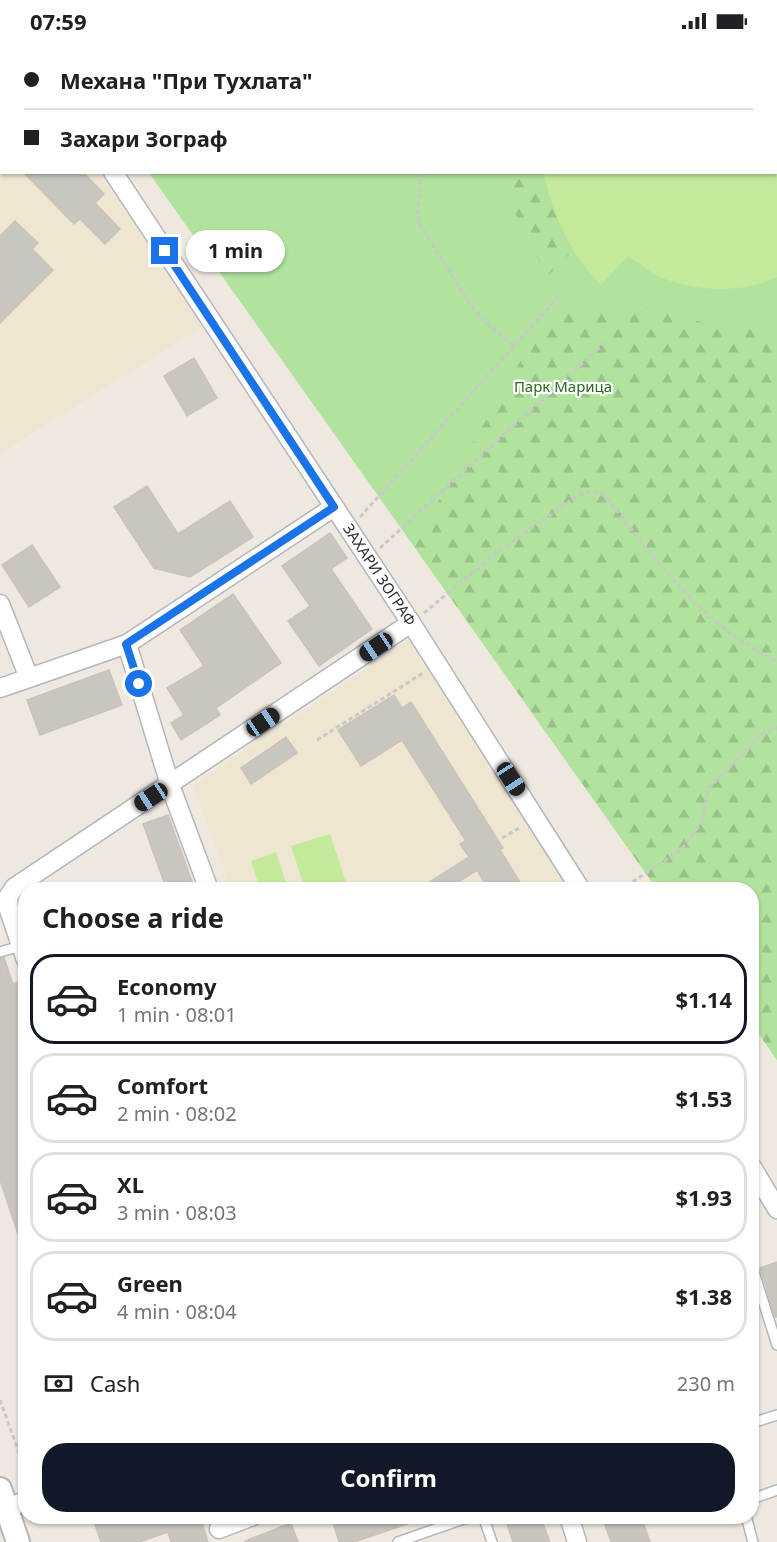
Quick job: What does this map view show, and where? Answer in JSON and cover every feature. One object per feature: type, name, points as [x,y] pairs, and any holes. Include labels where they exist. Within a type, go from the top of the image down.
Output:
[{"type":"street","name":"ЗАХАРИ ЗОГРАФ","points":[[114,174],[411,623],[576,882]]},
{"type":"street","points":[[0,688],[126,644],[334,507]]},
{"type":"street","points":[[0,604],[29,678]]},
{"type":"street","points":[[23,882],[411,623]]},
{"type":"street","points":[[126,644],[170,785],[206,882]]},
{"type":"street","points":[[18,885],[8,897],[9,910],[18,938]]},
{"type":"street","points":[[759,1179],[777,1209]]},
{"type":"street","points":[[11,1499],[18,1542]]},
{"type":"street","points":[[572,1524],[578,1542]]},
{"type":"lane","points":[[0,952],[18,953]]},
{"type":"lane","points":[[759,1288],[777,1345]]},
{"type":"lane","points":[[759,1421],[777,1415]]},
{"type":"lane","points":[[759,1496],[777,1490]]},
{"type":"lane","points":[[398,1542],[449,1524]]},
{"type":"lane","points":[[486,1524],[492,1542]]},
{"type":"lane","points":[[748,1524],[753,1542]]},
{"type":"path","points":[[421,174],[419,223],[473,309],[514,346]]},
{"type":"path","points":[[348,529],[559,296]]},
{"type":"path","points":[[368,559],[607,341]]},
{"type":"path","points":[[411,623],[496,553],[579,495],[592,491],[605,496],[665,571],[699,606],[733,635],[777,662]]},
{"type":"path","points":[[317,740],[437,664]]},
{"type":"path","points":[[632,882],[681,850],[702,822],[708,789],[762,734],[777,728]]},
{"type":"path","points":[[0,1400],[18,1450]]},
{"type":"shaded area","points":[[0,174],[98,174],[205,325],[0,453]]},
{"type":"shaded area","points":[[411,639],[566,882],[228,882],[193,785]]},
{"type":"green space","name":"Парк Марица","points":[[150,174],[777,174],[777,1060],[759,1034],[759,882],[652,882]]},
{"type":"green space","points":[[502,174],[544,174],[556,212],[574,250],[547,276],[509,201]]},
{"type":"green space","points":[[544,174],[777,174],[777,277],[763,283],[731,289],[696,287],[664,279],[628,256],[601,285],[575,253],[563,232]]},
{"type":"green space","points":[[642,306],[716,326],[777,323],[777,1060],[759,1034],[759,882],[652,882],[413,545],[524,355],[563,314]]},
{"type":"green space","points":[[330,834],[346,882],[303,882],[291,846]]},
{"type":"green space","points":[[276,852],[286,882],[258,882],[251,861]]},
{"type":"building","points":[[25,174],[85,174],[104,194],[95,203],[120,229],[105,244],[80,219],[74,224]]},
{"type":"building","points":[[15,221],[38,243],[32,249],[53,270],[0,323],[0,236]]},
{"type":"building","points":[[194,358],[217,398],[187,416],[164,376]]},
{"type":"building","points":[[147,486],[178,534],[230,501],[253,537],[190,577],[154,568],[114,507]]},
{"type":"building","points":[[330,533],[347,558],[331,569],[372,629],[319,666],[288,621],[310,606],[282,566]]},
{"type":"building","points":[[32,545],[60,587],[29,607],[2,565]]},
{"type":"building","points":[[233,594],[281,663],[216,708],[220,715],[181,740],[171,723],[184,715],[167,688],[204,666],[180,630]]},
{"type":"building","points":[[109,670],[122,705],[40,735],[27,700]]},
{"type":"building","points":[[394,695],[402,708],[411,702],[503,848],[500,850],[520,882],[484,882],[477,870],[458,882],[430,882],[469,857],[460,844],[466,841],[402,740],[361,766],[338,730]]},
{"type":"building","points":[[286,737],[297,753],[251,784],[241,768]]},
{"type":"building","points":[[168,815],[192,882],[164,882],[143,824]]},
{"type":"building","points":[[4,958],[13,984],[18,982],[18,1234],[0,1180],[0,959]]},
{"type":"building","points":[[777,1262],[777,1317],[775,1317],[760,1268]]},
{"type":"building","points":[[95,1524],[202,1524],[208,1542],[171,1542],[168,1532],[139,1542],[101,1542]]},
{"type":"building","points":[[291,1524],[298,1542],[245,1542]]},
{"type":"building","points":[[333,1524],[407,1524],[354,1542],[339,1542]]},
{"type":"building","points":[[507,1524],[543,1524],[550,1542],[513,1542]]},
{"type":"building","points":[[605,1524],[644,1524],[650,1542],[611,1542]]},
{"type":"route","points":[[139,684],[126,644],[334,507],[165,251]]}]
